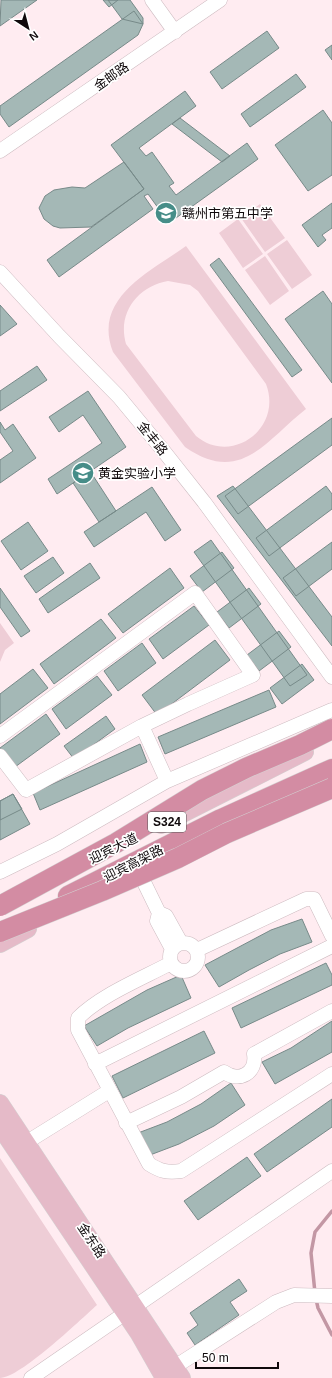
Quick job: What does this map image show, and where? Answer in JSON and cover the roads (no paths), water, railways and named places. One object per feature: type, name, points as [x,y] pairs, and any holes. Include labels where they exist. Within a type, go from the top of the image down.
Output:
[{"type":"highway","points":[[0,906],[116,843],[202,790],[246,768],[300,745],[332,728]]},
{"type":"highway","name":"迎宾高架路","points":[[0,914],[332,757]]},
{"type":"highway","name":"迎宾高架路","points":[[0,931],[221,819],[332,770]]},
{"type":"highway","points":[[0,931],[178,858],[227,833],[332,788]]},
{"type":"highway","points":[[227,833],[332,798]]},
{"type":"main road","name":"迎宾大道","points":[[0,901],[100,856],[332,739]]},
{"type":"main road","name":"S324","points":[[0,944],[139,872],[332,794]]},
{"type":"main road","name":"金东路","points":[[0,1103],[27,1142],[130,1309]]},
{"type":"main road","name":"金东路","points":[[0,1127],[130,1309],[174,1374]]},
{"type":"street","points":[[152,0],[175,32]]},
{"type":"street","name":"金邮路","points":[[0,151],[220,0]]},
{"type":"street","name":"金丰路","points":[[0,272],[59,336],[119,397],[204,502],[332,677]]},
{"type":"street","points":[[0,736],[195,592],[253,675],[142,726],[26,790],[0,756]]},
{"type":"street","points":[[0,872],[57,844],[167,781],[332,710]]},
{"type":"street","points":[[142,726],[167,781]]},
{"type":"street","points":[[139,872],[159,914],[157,921],[177,946]]},
{"type":"street","points":[[197,950],[306,898],[314,899],[332,936]]},
{"type":"street","points":[[190,944],[197,950],[198,961],[190,970],[181,971],[171,964],[170,956],[177,946],[190,944]]},
{"type":"street","points":[[95,1064],[332,946]]},
{"type":"street","points":[[171,964],[98,1002],[86,1009],[78,1018],[78,1030],[148,1164],[168,1173],[181,1171],[332,1074]]},
{"type":"street","points":[[126,1123],[181,1097],[224,1072],[235,1077],[246,1075],[254,1066],[254,1054],[332,1011]]},
{"type":"street","points":[[27,1142],[109,1091]]},
{"type":"street","points":[[31,1378],[332,1171]]},
{"type":"street","points":[[174,1374],[258,1313],[276,1302],[294,1295],[332,1296]]},
{"type":"waterway","points":[[315,1293],[311,1253],[315,1232],[332,1211]]},
{"type":"waterway","points":[[316,1299],[318,1308],[332,1335]]},
{"type":"place","name":"赣州市第五中学","points":[[166,213]]},
{"type":"place","name":"黄金实验小学","points":[[83,473]]}]
